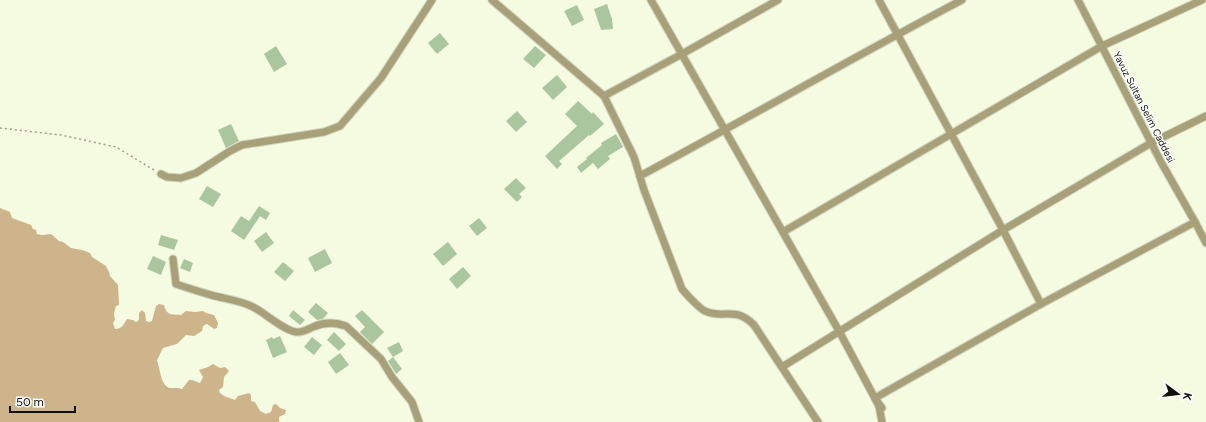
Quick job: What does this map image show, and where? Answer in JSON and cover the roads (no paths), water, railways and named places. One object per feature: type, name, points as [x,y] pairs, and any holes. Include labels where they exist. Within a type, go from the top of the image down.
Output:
[{"type":"street","points":[[160,174],[167,177],[181,178],[196,173],[242,145],[324,132],[340,126],[381,78],[432,0]]},
{"type":"street","points":[[492,0],[604,96],[634,157],[644,190],[682,289],[703,310],[714,314],[733,313],[747,318],[754,325],[818,422]]},
{"type":"street","points":[[651,0],[839,331],[879,406],[882,422]]},
{"type":"street","points":[[604,96],[778,0]]},
{"type":"street","points":[[879,0],[1003,230],[1041,304]]},
{"type":"street","points":[[640,176],[897,34],[962,0]]},
{"type":"street","name":"Yavuz Sultan Selim Caddesi","points":[[1078,0],[1151,143],[1195,222],[1203,232],[1206,242]]},
{"type":"street","points":[[783,232],[1102,46],[1202,0]]},
{"type":"street","points":[[782,367],[1003,230],[1151,143],[1206,116]]},
{"type":"street","points":[[875,398],[1041,304],[1195,222]]},
{"type":"street","points":[[173,259],[176,284],[253,307],[287,329],[295,332],[304,331],[327,323],[346,326],[381,359],[392,377],[412,402],[420,422]]}]
